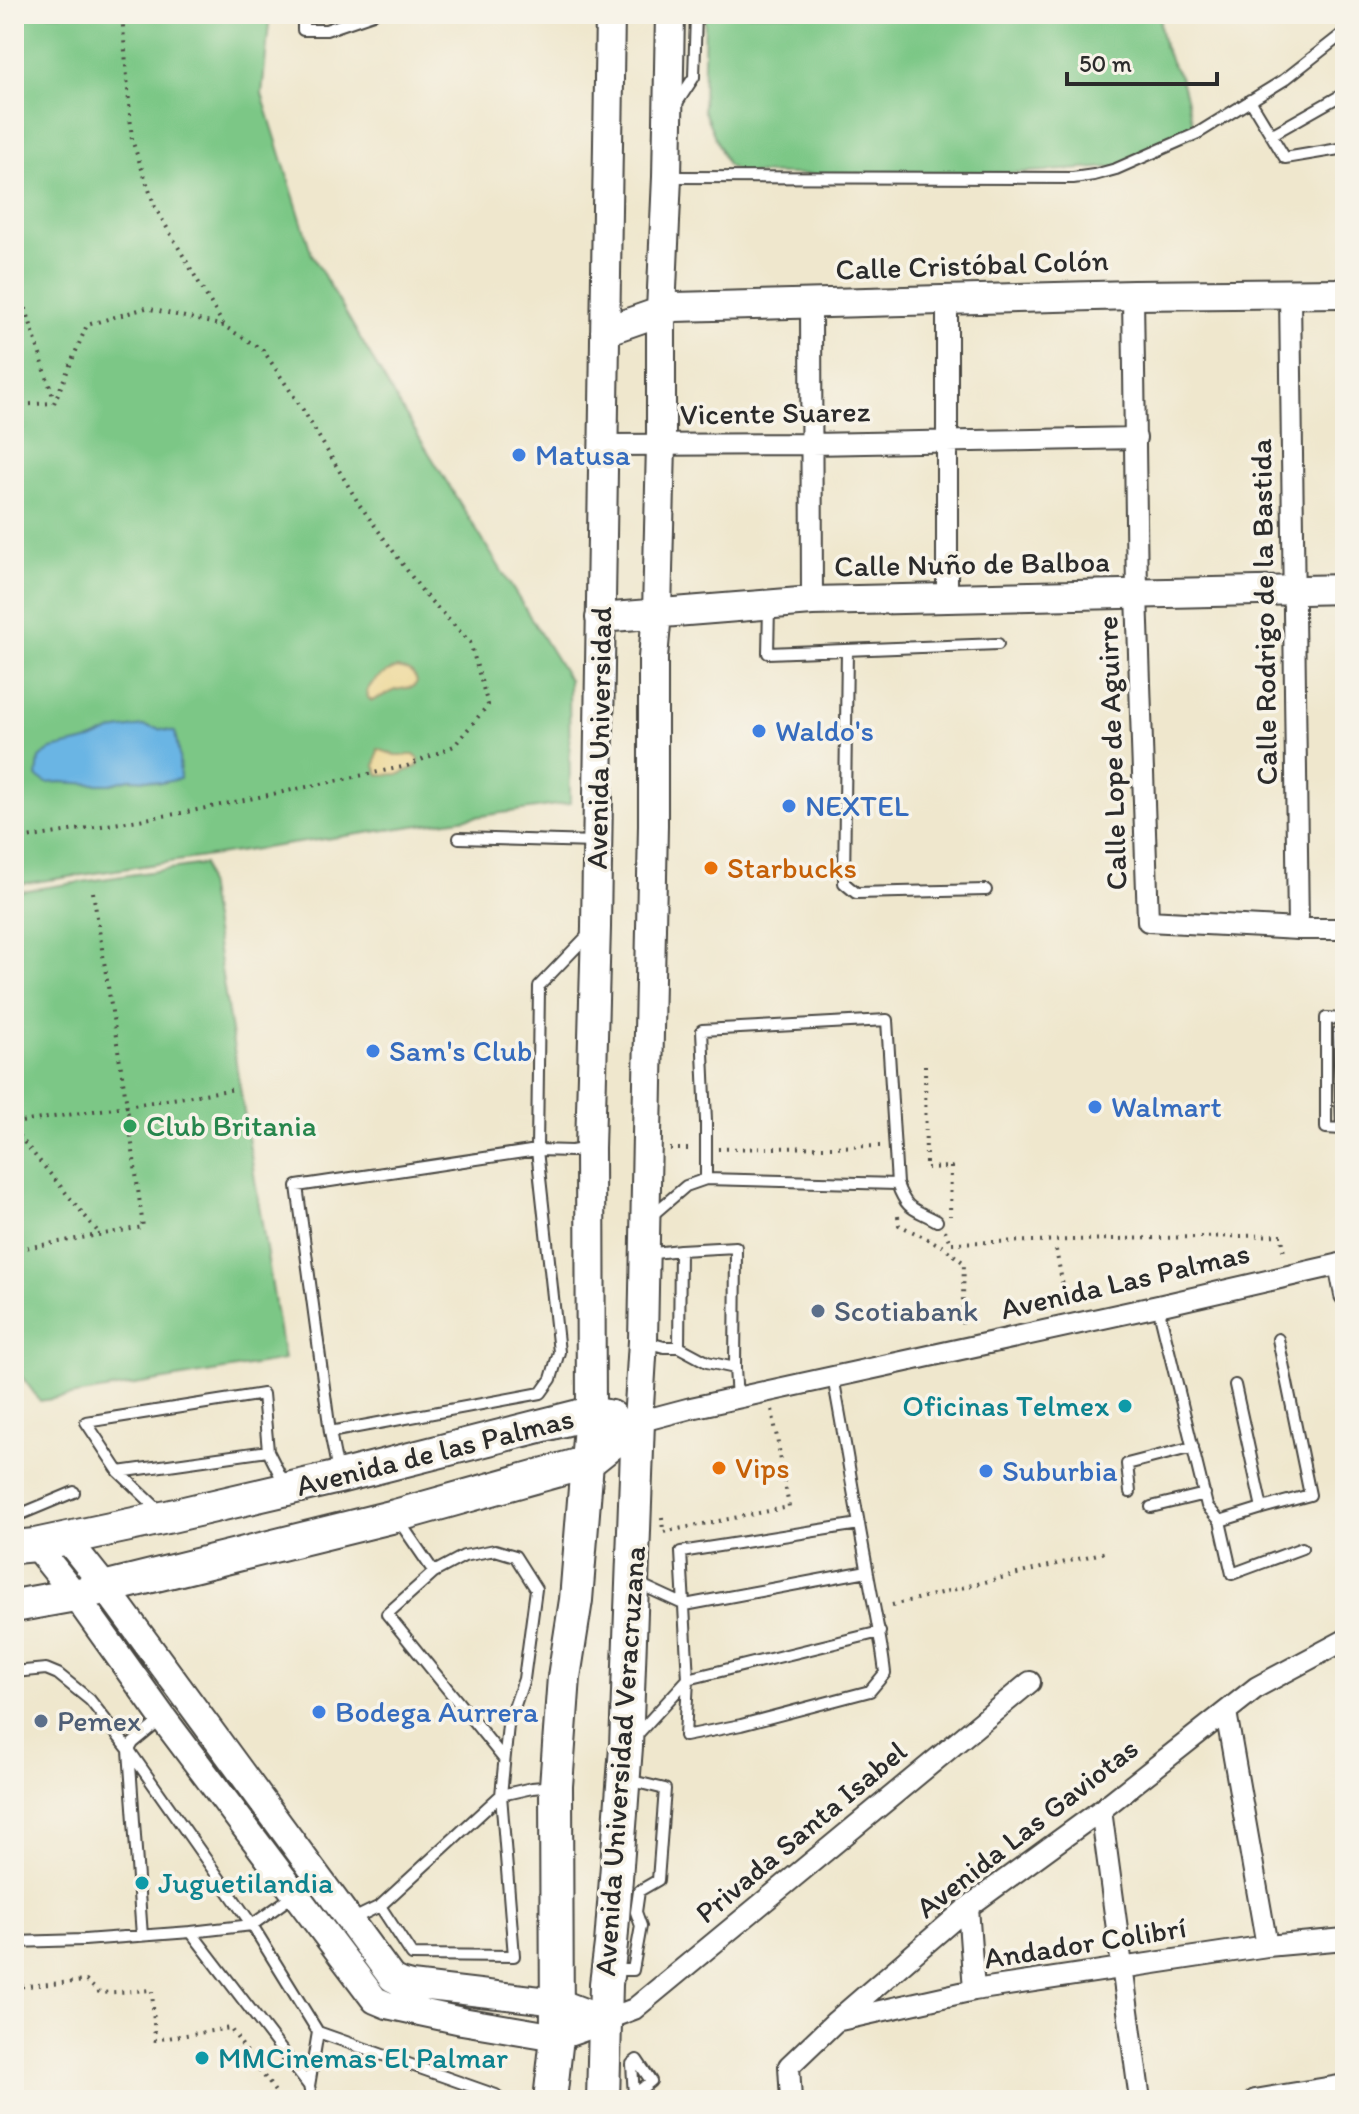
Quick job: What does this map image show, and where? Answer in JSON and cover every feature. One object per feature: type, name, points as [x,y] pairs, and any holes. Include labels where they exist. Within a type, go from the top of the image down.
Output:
[{"type":"main road","name":"Avenida Universidad","points":[[588,1462],[591,1413],[590,1148],[610,14]]},
{"type":"main road","name":"Avenida Universidad","points":[[638,1422],[643,1341],[653,825],[653,658],[657,613],[661,311],[670,14]]},
{"type":"main road","name":"Calle Cristóbal Colón","points":[[605,331],[674,307],[1133,295],[1345,293]]},
{"type":"main road","name":"Calle Nuño de Balboa","points":[[600,618],[812,601],[1345,589]]},
{"type":"main road","name":"Avenida de las Palmas","points":[[24,1546],[339,1477],[591,1413],[638,1422]]},
{"type":"main road","name":"Avenida de las Palmas","points":[[14,1606],[90,1591],[395,1516],[588,1462],[638,1422]]},
{"type":"main road","name":"Avenida Universidad Veracruzana","points":[[622,2099],[605,2020],[626,1747],[638,1422]]},
{"type":"main road","name":"Avenida Universidad Veracruzana","points":[[550,2100],[558,2002],[556,1786],[564,1677],[576,1600],[588,1462]]},
{"type":"street","name":"Calle Rodrigo de la Bastida","points":[[1290,294],[1298,929]]},
{"type":"street","name":"Calle Lope de Aguirre","points":[[1133,295],[1137,594],[1148,921],[1298,929]]},
{"type":"street","points":[[947,301],[947,598]]},
{"type":"street","points":[[811,303],[812,601]]},
{"type":"street","name":"Vicente Suarez","points":[[603,445],[1136,438]]},
{"type":"street","points":[[1298,929],[1345,929]]},
{"type":"street","points":[[1342,1263],[1345,1295]]},
{"type":"street","name":"Avenida Las Palmas","points":[[638,1422],[1342,1263]]},
{"type":"street","points":[[66,1538],[90,1591],[163,1718],[375,2000],[462,2021],[557,2037],[605,2020]]},
{"type":"street","points":[[24,1546],[90,1591],[223,1750],[392,1978],[400,1982],[558,2002],[605,2020]]},
{"type":"street","name":"Avenida Las Gaviotas","points":[[791,2100],[789,2066],[836,2021],[968,1907],[1101,1810],[1257,1687],[1345,1640]]},
{"type":"street","name":"Privada Santa Isabel","points":[[605,2020],[634,2009],[1030,1682]]},
{"type":"street","points":[[1226,1712],[1267,1946]]},
{"type":"street","points":[[202,1768],[223,1750]]},
{"type":"street","points":[[1101,1810],[1140,2100]]},
{"type":"street","points":[[968,1907],[974,1990]]},
{"type":"street","points":[[327,1936],[350,1921]]},
{"type":"street","name":"Andador Colibrí","points":[[836,2021],[974,1990],[1267,1946],[1345,1939]]},
{"type":"street","points":[[1255,2100],[1345,2085]]},
{"type":"lane","points":[[303,14],[303,30],[326,30],[373,14]]},
{"type":"lane","points":[[668,113],[694,77],[696,14]]},
{"type":"lane","points":[[667,177],[1084,177],[1116,169],[1198,133],[1284,80],[1345,32]]},
{"type":"lane","points":[[1271,135],[1345,93]]},
{"type":"lane","points":[[1250,100],[1285,158],[1345,148]]},
{"type":"lane","points":[[769,605],[768,653],[998,644]]},
{"type":"lane","points":[[847,650],[844,883],[856,893],[986,890]]},
{"type":"lane","points":[[459,838],[597,842]]},
{"type":"lane","points":[[330,1432],[541,1393],[551,1379],[559,1352],[537,1150],[539,986],[596,927]]},
{"type":"lane","points":[[1345,1019],[1326,1018],[1326,1128],[1342,1129],[1343,1061],[1339,1031],[1345,1031]]},
{"type":"lane","points":[[706,1179],[702,1030],[887,1020],[897,1184],[904,1202],[937,1221]]},
{"type":"lane","points":[[339,1477],[330,1432],[297,1186],[537,1150],[590,1148]]},
{"type":"lane","points":[[645,1220],[686,1186],[706,1179],[897,1184]]},
{"type":"lane","points":[[644,1254],[736,1247],[737,1399]]},
{"type":"lane","points":[[679,1347],[680,1250]]},
{"type":"lane","points":[[1158,1306],[1207,1506],[1220,1521],[1232,1574],[1302,1548]]},
{"type":"lane","points":[[1220,1521],[1310,1495],[1278,1339]]},
{"type":"lane","points":[[643,1341],[664,1347],[679,1347],[707,1362],[735,1368]]},
{"type":"lane","points":[[833,1377],[880,1632],[885,1673],[870,1691],[741,1725],[685,1736],[688,1679],[681,1552],[859,1524]]},
{"type":"lane","points":[[1235,1385],[1262,1508]]},
{"type":"lane","points":[[167,1517],[119,1472],[86,1422],[263,1394],[268,1451],[287,1489]]},
{"type":"lane","points":[[1130,1492],[1127,1464],[1193,1447]]},
{"type":"lane","points":[[119,1472],[268,1451]]},
{"type":"lane","points":[[14,1517],[74,1492]]},
{"type":"lane","points":[[1151,1507],[1205,1494]]},
{"type":"lane","points":[[395,1516],[434,1572]]},
{"type":"lane","points":[[380,1906],[412,1955],[514,1956],[501,1795],[508,1725],[524,1679],[536,1589],[515,1556],[495,1550],[464,1556],[434,1572],[387,1614],[504,1759]]},
{"type":"lane","points":[[633,1581],[685,1605],[867,1571]]},
{"type":"lane","points":[[626,1747],[688,1679],[880,1632]]},
{"type":"lane","points":[[14,1672],[46,1669],[58,1674],[90,1700],[129,1750],[252,1925],[318,2032],[496,2095],[495,2100]]},
{"type":"lane","points":[[142,1936],[129,1750],[163,1718]]},
{"type":"lane","points":[[350,1921],[380,1906],[501,1795],[556,1786]]},
{"type":"lane","points":[[14,1942],[142,1936],[252,1925],[318,1878]]},
{"type":"lane","points":[[191,1932],[309,2086]]},
{"type":"lane","points":[[312,2100],[309,2086],[318,2032]]},
{"type":"path","points":[[122,14],[132,140],[155,207],[224,326]]},
{"type":"path","points":[[14,270],[54,403]]},
{"type":"path","points":[[14,840],[182,813],[407,766],[454,746],[488,705],[470,642],[425,595],[359,504],[263,350],[224,326],[146,308],[87,325],[54,403]]},
{"type":"path","points":[[14,405],[54,403]]},
{"type":"path","points":[[14,1250],[143,1227],[93,892]]},
{"type":"path","points":[[925,1065],[926,1168],[951,1167],[950,1243]]},
{"type":"path","points":[[14,1123],[236,1089]]},
{"type":"path","points":[[14,1130],[100,1234]]},
{"type":"path","points":[[899,1225],[915,1227]]},
{"type":"path","points":[[946,1230],[950,1243]]},
{"type":"path","points":[[950,1243],[1282,1235],[1286,1275]]},
{"type":"path","points":[[942,1246],[964,1263],[962,1349]]},
{"type":"path","points":[[1056,1250],[1070,1324]]},
{"type":"path","points":[[662,1517],[663,1532],[789,1507],[770,1391]]},
{"type":"path","points":[[892,1605],[1106,1552]]},
{"type":"path","points":[[14,1987],[86,1981],[100,1993],[152,1990],[155,2040],[230,2028],[281,2100]]},
{"type":"green space","points":[[14,14],[270,14],[262,94],[312,255],[395,398],[569,680],[570,803],[14,885]]},
{"type":"green space","points":[[705,14],[1161,14],[1164,46],[1180,76],[1196,134],[1118,167],[939,177],[740,173],[727,165],[703,109]]},
{"type":"green space","name":"Club Britania","points":[[204,864],[284,1360],[40,1401],[14,1366],[14,892]]},
{"type":"sand","points":[[397,668],[414,675],[417,682],[413,687],[395,690],[372,701],[368,698],[367,691],[372,683]]},
{"type":"sand","points":[[378,749],[395,755],[414,755],[419,759],[418,766],[400,774],[379,775],[375,766]]},
{"type":"water","points":[[143,726],[175,732],[180,779],[161,783],[130,779],[111,784],[93,784],[47,783],[37,777],[39,758],[52,749],[91,740],[111,731]]},
{"type":"place","name":"Matusa","points":[[519,455]]},
{"type":"place","name":"Waldo's","points":[[759,731]]},
{"type":"place","name":"NEXTEL","points":[[789,806]]},
{"type":"place","name":"Starbucks","points":[[711,868]]},
{"type":"place","name":"Sam's Club","points":[[373,1051]]},
{"type":"place","name":"Walmart","points":[[1095,1107]]},
{"type":"place","name":"Club Britania","points":[[130,1126]]},
{"type":"place","name":"Scotiabank","points":[[818,1311]]},
{"type":"place","name":"Oficinas Telmex","points":[[1125,1406]]},
{"type":"place","name":"Vips","points":[[719,1468]]},
{"type":"place","name":"Suburbia","points":[[986,1471]]},
{"type":"place","name":"Bodega Aurrera","points":[[319,1712]]},
{"type":"place","name":"Pemex","points":[[41,1721]]},
{"type":"place","name":"Juguetilandia","points":[[142,1883]]},
{"type":"place","name":"MMCinemas El Palmar","points":[[202,2058]]}]
